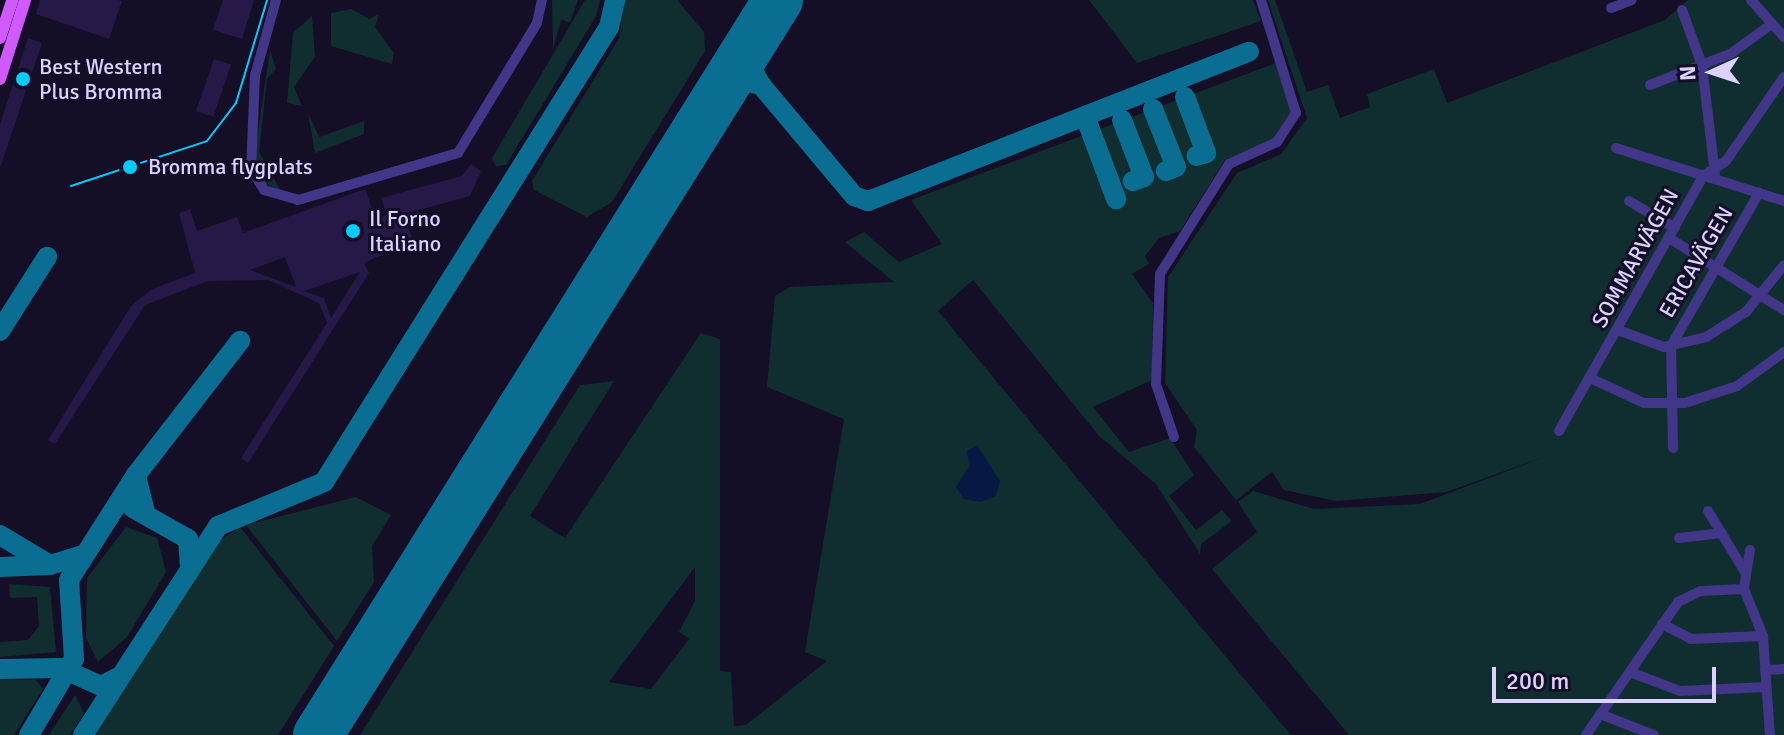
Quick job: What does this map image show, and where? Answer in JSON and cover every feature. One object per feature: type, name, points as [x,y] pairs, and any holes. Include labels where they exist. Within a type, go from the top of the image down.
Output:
[{"type":"main road","points":[[0,79],[12,20],[12,0]]},
{"type":"main road","points":[[0,38],[25,0]]},
{"type":"street","points":[[276,0],[255,75],[251,169],[264,190],[298,200],[458,153],[537,23],[542,0]]},
{"type":"street","points":[[1174,437],[1156,384],[1160,274],[1229,164],[1277,142],[1296,113],[1261,0]]},
{"type":"street","points":[[1611,8],[1632,0]]},
{"type":"street","points":[[1751,0],[1784,37]]},
{"type":"street","points":[[1682,10],[1702,65],[1709,175]]},
{"type":"street","points":[[1650,85],[1702,65],[1772,24]]},
{"type":"street","name":"SOMMARVÄGEN","points":[[1559,431],[1672,233],[1709,175],[1784,77]]},
{"type":"street","points":[[1616,148],[1784,201]]},
{"type":"street","name":"ERICAVÄGEN","points":[[1673,448],[1671,346],[1759,193]]},
{"type":"street","points":[[1629,201],[1716,267],[1784,310]]},
{"type":"street","points":[[1618,330],[1671,346],[1727,327],[1762,296],[1784,265]]},
{"type":"street","points":[[1590,378],[1632,400],[1670,404],[1724,393],[1784,352]]},
{"type":"street","points":[[1708,511],[1745,572]]},
{"type":"street","points":[[1679,538],[1722,533]]},
{"type":"street","points":[[1750,550],[1744,589],[1763,636],[1770,735]]},
{"type":"street","points":[[1586,735],[1662,624],[1690,594],[1744,589]]},
{"type":"street","points":[[1662,624],[1691,639],[1763,636]]},
{"type":"street","points":[[1765,670],[1784,669]]},
{"type":"street","points":[[1630,672],[1680,691],[1766,687]]},
{"type":"street","points":[[1600,714],[1654,735]]},
{"type":"green space","points":[[552,0],[578,0],[570,22],[561,20],[553,49]]},
{"type":"green space","points":[[585,0],[600,0],[596,16],[506,165],[496,166],[492,158]]},
{"type":"green space","points":[[625,0],[677,0],[704,32],[705,51],[612,202],[587,217],[534,190],[532,181],[619,38]]},
{"type":"green space","points":[[1089,0],[1253,0],[1261,21],[1137,63]]},
{"type":"green space","points":[[1268,0],[1275,0],[1307,92],[1328,85],[1340,118],[1370,107],[1367,94],[1434,69],[1447,103],[1665,20],[1688,0],[1784,0],[1784,735],[1349,735],[1212,569],[1257,532],[1238,502],[1253,491],[1314,509],[1420,504],[1547,456],[1446,492],[1336,501],[1284,490],[1272,472],[1236,500],[1194,447],[1197,430],[1165,383],[1168,277],[1237,173],[1281,154],[1307,118]]},
{"type":"green space","points":[[351,9],[369,19],[379,14],[375,27],[394,53],[392,64],[331,46],[331,13]]},
{"type":"green space","points":[[312,16],[315,57],[294,87],[302,106],[287,103],[293,33]]},
{"type":"green space","points":[[270,50],[276,69],[267,79],[259,152],[281,191],[262,182],[255,152]]},
{"type":"green space","points":[[1276,63],[1293,108],[1272,141],[1225,160],[1180,231],[1159,238],[1145,256],[1149,264],[1132,274],[1153,303],[1152,380],[1093,407],[1129,452],[1170,438],[1194,475],[1169,496],[1196,530],[1222,510],[1232,521],[1201,544],[1200,554],[1156,484],[1099,436],[973,280],[938,311],[1291,735],[360,735],[580,385],[614,381],[530,516],[565,538],[701,333],[720,339],[720,671],[731,672],[734,726],[746,725],[827,661],[805,652],[844,419],[767,387],[775,296],[790,287],[894,282],[845,242],[864,232],[899,262],[942,244],[911,200]],"holes":[[[695,567],[695,601],[679,632],[689,639],[651,689],[609,682]]]},
{"type":"green space","points":[[308,113],[319,137],[364,121],[364,134],[315,153]]},
{"type":"green space","points":[[356,497],[391,515],[372,546],[374,582],[337,641],[246,525]]},
{"type":"green space","points":[[126,527],[157,538],[166,572],[127,637],[98,662],[86,638],[87,578]]},
{"type":"green space","points":[[240,527],[334,646],[278,735],[93,735],[211,547]]},
{"type":"green space","points":[[9,584],[50,587],[56,652],[0,657],[0,642],[28,640],[39,626],[37,597],[10,598]]},
{"type":"green space","points":[[0,680],[36,680],[43,689],[14,735],[0,735]]},
{"type":"green space","points":[[75,695],[84,713],[70,735],[49,735]]},
{"type":"water","points":[[977,445],[1000,481],[996,496],[981,502],[964,499],[956,487],[969,466],[967,451]]},
{"type":"building","points":[[40,0],[122,1],[109,39],[36,14]]},
{"type":"building","points":[[223,0],[254,0],[242,39],[213,30]]},
{"type":"building","name":"Best Western Plus Bromma","points":[[28,38],[42,43],[0,168],[0,124]]},
{"type":"building","points":[[214,59],[231,65],[213,117],[196,111]]},
{"type":"building","name":"Bromma flygplats","points":[[471,164],[481,171],[470,196],[404,214],[413,240],[364,263],[369,273],[248,463],[241,458],[327,323],[319,303],[268,280],[208,281],[145,305],[55,444],[48,440],[131,306],[152,289],[195,273],[179,213],[190,209],[197,231],[237,217],[243,233],[365,189],[376,219],[387,215],[381,198],[462,176]],"holes":[[[285,257],[296,287],[250,270]],[[360,272],[331,318],[324,298],[304,291]]]},
{"type":"taxiway","points":[[83,735],[218,526],[324,482],[609,27],[615,0]]},
{"type":"taxiway","points":[[720,93],[738,80],[761,85],[751,67],[754,39]]},
{"type":"taxiway","points":[[761,85],[854,196],[868,201],[1249,52]]},
{"type":"taxiway","points":[[1185,97],[1206,153],[1196,156]]},
{"type":"taxiway","points":[[1153,109],[1176,167],[1166,171]]},
{"type":"taxiway","points":[[1085,116],[1116,199]]},
{"type":"taxiway","points":[[1122,120],[1144,177],[1133,181]]},
{"type":"taxiway","points":[[0,331],[47,257]]},
{"type":"taxiway","points":[[144,508],[136,475],[240,341]]},
{"type":"taxiway","points":[[29,735],[74,659],[69,580],[136,475]]},
{"type":"taxiway","points":[[133,508],[188,539],[190,565]]},
{"type":"taxiway","points":[[0,535],[50,565],[83,555]]},
{"type":"taxiway","points":[[0,567],[50,565]]},
{"type":"taxiway","points":[[0,669],[61,668],[101,686],[119,677]]},
{"type":"runway","points":[[318,735],[778,0]]},
{"type":"tram line","points":[[71,186],[207,141],[236,103],[267,0]]},
{"type":"place","name":"Best Western Plus Bromma","points":[[23,79]]},
{"type":"place","name":"Bromma flygplats","points":[[130,167]]},
{"type":"place","name":"Il Forno Italiano","points":[[353,231]]}]
